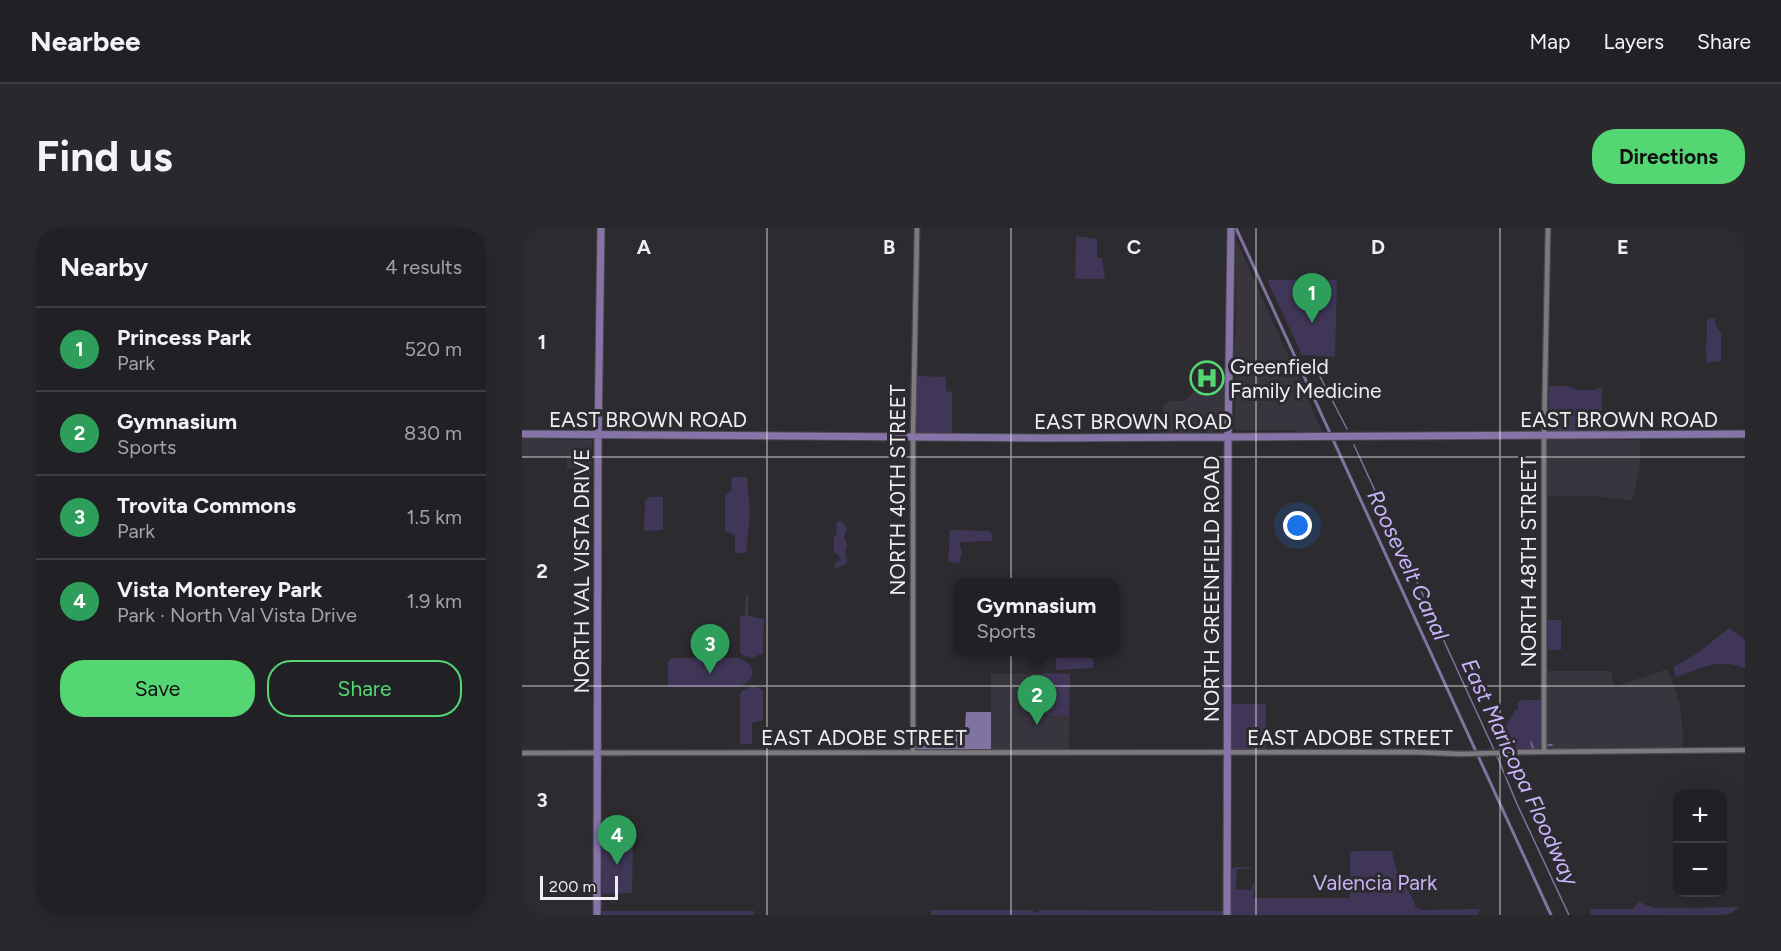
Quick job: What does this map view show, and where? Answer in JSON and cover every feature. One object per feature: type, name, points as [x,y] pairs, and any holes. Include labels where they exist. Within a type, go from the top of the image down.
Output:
[{"type":"main road","name":"NORTH VAL VISTA DRIVE","points":[[597,915],[601,228]]},
{"type":"main road","name":"NORTH GREENFIELD ROAD","points":[[1227,915],[1231,228]]},
{"type":"main road","name":"EAST BROWN ROAD","points":[[522,435],[1332,437],[1745,434]]},
{"type":"street","name":"NORTH 40TH STREET","points":[[913,753],[913,437],[917,228]]},
{"type":"street","name":"NORTH 48TH STREET","points":[[1544,751],[1544,436],[1548,228]]},
{"type":"street","name":"EAST ADOBE STREET","points":[[522,753],[1490,753],[1745,750]]},
{"type":"shaded area","points":[[1235,242],[1237,242],[1323,433],[1291,430],[1237,430],[1234,428]]},
{"type":"shaded area","points":[[1193,373],[1225,374],[1224,430],[1219,434],[1210,432],[1163,434],[1163,405],[1169,401],[1184,401],[1193,393]]},
{"type":"shaded area","points":[[522,439],[592,440],[591,499],[576,500],[576,468],[567,468],[567,457],[522,457]]},
{"type":"shaded area","points":[[1552,439],[1640,440],[1640,466],[1632,501],[1598,496],[1547,496],[1547,443]]},
{"type":"shaded area","points":[[1665,670],[1670,674],[1680,706],[1682,747],[1550,749],[1547,747],[1547,671],[1611,671],[1613,684],[1616,686]]},
{"type":"shaded area","points":[[991,674],[1070,674],[1069,750],[991,750]]},
{"type":"shaded area","points":[[966,712],[991,712],[991,750],[918,750],[915,747],[918,730],[961,729],[965,727]]},
{"type":"green space","points":[[1076,236],[1097,239],[1097,258],[1102,258],[1105,279],[1075,279]]},
{"type":"green space","points":[[1267,280],[1337,280],[1335,357],[1302,355]]},
{"type":"green space","points":[[1709,318],[1715,319],[1715,325],[1721,333],[1721,362],[1713,361],[1707,364],[1705,344]]},
{"type":"green space","points":[[917,376],[946,377],[946,391],[952,392],[952,433],[919,433],[917,431]]},
{"type":"green space","points":[[1549,386],[1568,386],[1577,390],[1595,390],[1602,387],[1601,431],[1550,431],[1548,428]]},
{"type":"green space","points":[[732,477],[747,477],[750,513],[746,553],[735,553],[735,536],[725,532],[725,496],[731,491]]},
{"type":"green space","points":[[649,497],[663,497],[663,530],[646,531],[644,529],[645,501]]},
{"type":"green space","points":[[840,520],[847,528],[844,537],[847,545],[845,552],[847,560],[846,564],[837,568],[835,563],[841,560],[834,553],[834,536],[837,533],[836,523]]},
{"type":"green space","points":[[950,530],[989,531],[993,537],[991,541],[961,542],[962,552],[959,563],[948,562]]},
{"type":"green space","points":[[746,594],[748,594],[748,616],[764,619],[763,653],[752,658],[740,652],[740,617],[745,615]]},
{"type":"green space","points":[[1548,620],[1561,620],[1561,650],[1548,650]]},
{"type":"green space","points":[[1729,628],[1745,640],[1745,668],[1718,664],[1676,677],[1673,667],[1698,653]]},
{"type":"green space","points":[[671,658],[738,658],[749,664],[752,677],[739,687],[671,687],[668,684],[668,662]]},
{"type":"green space","points":[[1056,658],[1092,658],[1094,663],[1092,668],[1056,670]]},
{"type":"green space","points":[[1043,673],[1070,674],[1069,716],[1050,716],[1044,713],[1044,710],[1039,710],[1039,677],[1043,677]]},
{"type":"green space","points":[[754,685],[763,691],[763,720],[752,723],[752,744],[740,744],[740,694]]},
{"type":"green space","points":[[1541,700],[1541,745],[1538,749],[1515,749],[1505,727],[1515,710],[1518,709],[1518,702]]},
{"type":"green space","points":[[1231,704],[1266,704],[1266,750],[1231,749]]},
{"type":"green space","points":[[601,825],[627,825],[628,840],[633,843],[632,893],[604,894],[602,892]]},
{"type":"green space","name":"Valencia Park","points":[[1353,851],[1392,851],[1396,868],[1416,908],[1422,910],[1480,909],[1477,915],[931,915],[931,911],[934,910],[1029,910],[1036,913],[1040,910],[1231,911],[1232,869],[1235,867],[1252,869],[1237,869],[1236,889],[1251,890],[1253,884],[1255,885],[1253,898],[1350,898],[1350,853]]},
{"type":"green space","points":[[1639,902],[1654,908],[1745,907],[1745,915],[1591,915],[1589,909],[1633,909]]},
{"type":"green space","points":[[602,911],[754,911],[754,915],[602,915]]},
{"type":"waterway","name":"Roosevelt Canal","points":[[1236,228],[1551,915]]},
{"type":"waterway","name":"East Maricopa Floodway","points":[[1312,361],[1347,429]]},
{"type":"waterway","name":"East Maricopa Floodway","points":[[1354,445],[1495,752]]},
{"type":"waterway","points":[[1531,742],[1533,748]]},
{"type":"waterway","points":[[1546,745],[1552,745]]},
{"type":"waterway","name":"East Maricopa Floodway","points":[[1497,756],[1569,915]]},
{"type":"place","name":"Princess Park","points":[[1312,323]]},
{"type":"place","name":"Greenfield Family Medicine","points":[[1207,378]]},
{"type":"place","name":"Trovita Commons","points":[[710,674]]},
{"type":"place","name":"Gymnasium","points":[[1037,725]]},
{"type":"place","name":"Vista Monterey Park","points":[[617,865]]}]
